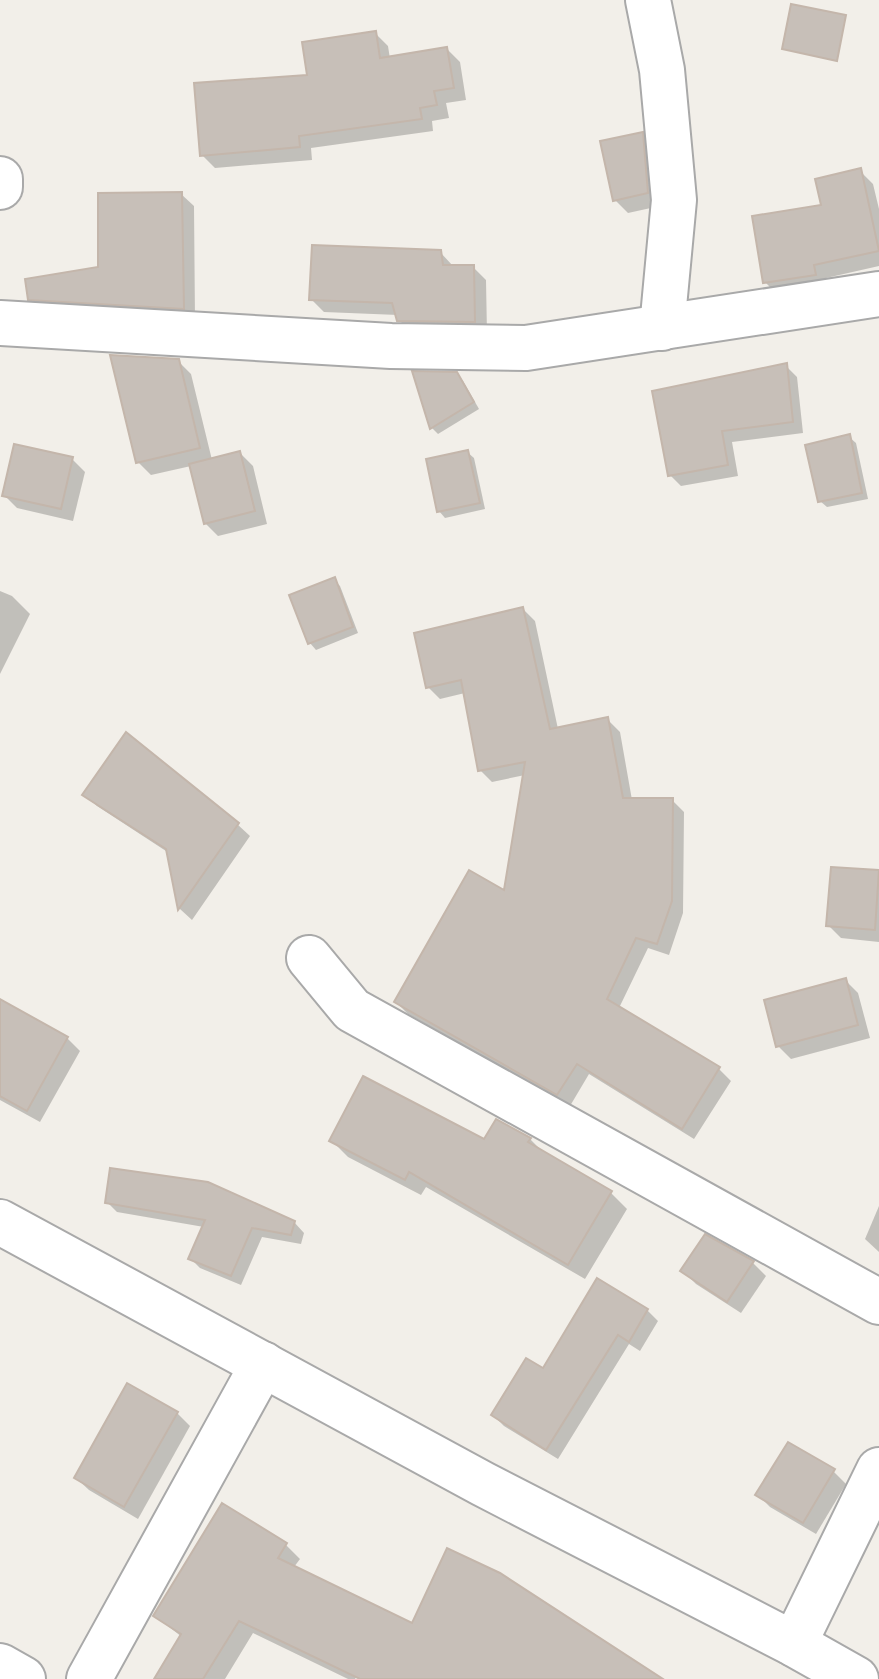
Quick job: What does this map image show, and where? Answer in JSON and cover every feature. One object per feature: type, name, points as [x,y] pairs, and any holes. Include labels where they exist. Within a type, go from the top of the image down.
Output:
[{"type":"street","points":[[648,0],[662,70],[674,200],[662,328]]},
{"type":"street","points":[[0,179],[0,187]]},
{"type":"street","points":[[0,323],[391,346],[526,348],[879,294]]},
{"type":"street","points":[[309,958],[352,1010],[879,1302]]},
{"type":"street","points":[[0,1222],[497,1492],[856,1679]]},
{"type":"street","points":[[89,1679],[263,1364]]},
{"type":"street","points":[[794,1644],[879,1470]]},
{"type":"street","points":[[0,1666],[23,1679]]},
{"type":"building","points":[[791,4],[846,15],[837,61],[782,49]]},
{"type":"building","points":[[376,31],[380,58],[447,47],[454,88],[434,91],[437,105],[420,108],[422,119],[299,136],[300,147],[200,156],[194,83],[307,75],[302,42]]},
{"type":"building","points":[[643,132],[648,193],[613,201],[600,141]]},
{"type":"building","points":[[861,168],[879,251],[814,265],[816,275],[763,283],[752,216],[821,205],[815,179]]},
{"type":"building","points":[[182,192],[184,309],[28,300],[25,279],[98,267],[98,193]]},
{"type":"building","points":[[312,245],[441,250],[443,265],[474,265],[475,322],[397,321],[392,303],[309,300]]},
{"type":"building","points":[[110,355],[179,359],[200,448],[136,463]]},
{"type":"building","points":[[787,363],[793,422],[722,431],[728,465],[668,476],[652,391]]},
{"type":"building","points":[[412,371],[457,372],[474,402],[430,429]]},
{"type":"building","points":[[850,434],[862,493],[818,502],[805,445]]},
{"type":"building","points":[[14,444],[73,457],[61,509],[2,496]]},
{"type":"building","points":[[468,450],[480,503],[437,512],[426,459]]},
{"type":"building","points":[[240,451],[255,511],[204,524],[189,464]]},
{"type":"building","points":[[335,577],[353,627],[308,644],[289,595]]},
{"type":"building","points":[[523,607],[550,729],[608,717],[623,798],[673,798],[672,901],[657,944],[636,938],[607,999],[720,1067],[682,1129],[577,1064],[557,1095],[394,1002],[469,870],[504,890],[525,762],[478,771],[461,680],[426,688],[414,633]]},
{"type":"building","points":[[126,732],[239,823],[178,910],[166,849],[82,795]]},
{"type":"building","points":[[831,867],[879,870],[875,930],[826,926]]},
{"type":"building","points":[[846,978],[858,1025],[776,1047],[764,1000]]},
{"type":"building","points":[[0,999],[68,1037],[27,1111],[0,1096]]},
{"type":"building","points":[[363,1076],[484,1139],[496,1119],[531,1138],[528,1142],[612,1191],[568,1265],[409,1172],[405,1180],[329,1141]]},
{"type":"building","points":[[110,1168],[208,1182],[295,1221],[291,1235],[252,1228],[231,1276],[188,1259],[205,1220],[105,1203]]},
{"type":"building","points":[[705,1234],[754,1261],[727,1302],[680,1271]]},
{"type":"building","points":[[597,1278],[648,1309],[629,1342],[618,1335],[546,1450],[491,1415],[526,1358],[543,1368]]},
{"type":"building","points":[[127,1383],[178,1412],[124,1507],[74,1478]]},
{"type":"building","points":[[788,1442],[835,1469],[803,1523],[755,1495]]},
{"type":"building","points":[[222,1503],[287,1543],[278,1558],[412,1623],[447,1548],[500,1573],[663,1679],[360,1679],[239,1621],[203,1679],[154,1679],[181,1634],[153,1616]]}]
